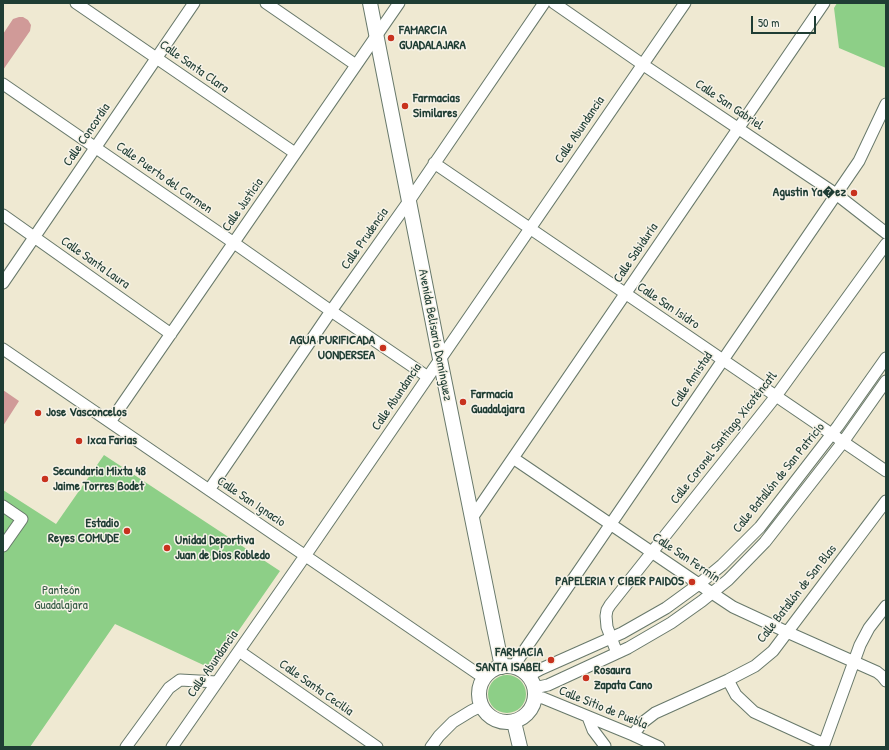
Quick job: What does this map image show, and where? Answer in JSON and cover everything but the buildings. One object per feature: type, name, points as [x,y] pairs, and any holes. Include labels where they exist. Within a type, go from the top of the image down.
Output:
[{"type":"main road","name":"Avenida Belisario Domínguez","points":[[370,3],[472,518],[508,667]]},
{"type":"main road","points":[[508,667],[518,669],[532,687],[533,704],[525,716],[514,722],[502,722],[494,720],[486,714],[481,706],[479,697],[480,687],[484,678],[489,673],[495,669],[508,667]]},
{"type":"main road","points":[[514,722],[520,747]]},
{"type":"street","name":"Calle Santa Clara","points":[[76,3],[295,153]]},
{"type":"street","name":"Calle Concordia","points":[[3,283],[194,3]]},
{"type":"street","points":[[266,3],[356,65]]},
{"type":"street","name":"Calle Justicia","points":[[110,422],[399,3]]},
{"type":"street","name":"Calle Prudencia","points":[[209,490],[544,3]]},
{"type":"street","name":"Calle San Gabriel","points":[[554,3],[642,64],[790,162],[836,194],[886,233]]},
{"type":"street","name":"Calle Abundancia","points":[[172,747],[685,3]]},
{"type":"street","name":"Calle Sabiduría","points":[[472,518],[824,3]]},
{"type":"street","name":"Calle Puerto del Carmen","points":[[3,84],[428,377]]},
{"type":"street","name":"Calle Amistad","points":[[508,667],[610,524],[859,161],[886,104]]},
{"type":"street","name":"Calle San Isidro","points":[[434,163],[886,471]]},
{"type":"street","name":"Calle Santa Laura","points":[[3,215],[171,334]]},
{"type":"street","name":"Calle Coronel Santiago Xicoténcatl","points":[[617,653],[606,621],[607,610],[610,605],[776,396],[886,244]]},
{"type":"street","name":"Calle San Ignacio","points":[[3,349],[484,678]]},
{"type":"street","name":"Calle Batallón de San Patricio","points":[[532,687],[541,669],[622,633],[666,608],[722,565],[760,527],[832,434],[886,358]]},
{"type":"street","name":"Calle Batallón de San Patricio","points":[[532,687],[548,685],[628,648],[671,623],[728,580],[765,542],[843,442],[886,381]]},
{"type":"street","name":"Calle San Fermín","points":[[513,458],[733,607],[878,672],[886,681]]},
{"type":"street","name":"Calle Batallón de San Blas","points":[[640,740],[642,723],[655,713],[755,666],[773,651],[886,501]]},
{"type":"street","points":[[3,506],[22,519],[3,546]]},
{"type":"street","points":[[728,680],[736,695],[754,712],[824,745],[860,645],[869,628],[886,606]]},
{"type":"street","name":"Calle Santa Cecilia","points":[[238,651],[377,747]]},
{"type":"street","points":[[126,747],[169,688],[180,680],[217,682]]},
{"type":"street","name":"Calle Sitio de Puebla","points":[[532,687],[542,698],[659,747]]},
{"type":"street","points":[[431,747],[439,736],[453,722],[481,706]]},
{"type":"street","points":[[588,717],[593,730],[605,746]]},
{"type":"green space","points":[[837,3],[886,3],[886,68],[839,48],[834,8]]},
{"type":"green space","name":"Panteón Guadalajara","points":[[104,455],[280,571],[212,669],[115,624],[30,747],[3,747],[3,490],[56,524]]},
{"type":"green space","points":[[503,675],[511,675],[521,680],[525,687],[525,701],[521,708],[511,713],[503,713],[493,708],[491,705],[488,698],[488,690],[493,680],[496,678]]},
{"type":"place","name":"FAMARCIA GUADALAJARA","points":[[391,38]]},
{"type":"place","name":"Farmacias Similares","points":[[405,106]]},
{"type":"place","name":"Agustin Ya�ez","points":[[854,193]]},
{"type":"place","name":"AGUA PURIFICADA UONDERSEA","points":[[383,348]]},
{"type":"place","name":"Farmacia Guadalajara","points":[[463,402]]},
{"type":"place","name":"Jose Vasconcelos","points":[[38,413]]},
{"type":"place","name":"Ixca Farias","points":[[79,441]]},
{"type":"place","name":"Secundaria Mixta 48 Jaime Torres Bodet","points":[[45,479]]},
{"type":"place","name":"Estadio Reyes COMUDE","points":[[127,531]]},
{"type":"place","name":"Unidad Deportiva Juan de Dios Robledo","points":[[167,548]]},
{"type":"place","name":"PAPELERIA Y CIBER PAIDOS","points":[[692,582]]},
{"type":"place","name":"FARMACIA SANTA ISABEL","points":[[551,660]]},
{"type":"place","name":"Rosaura Zapata Cano","points":[[586,678]]}]
